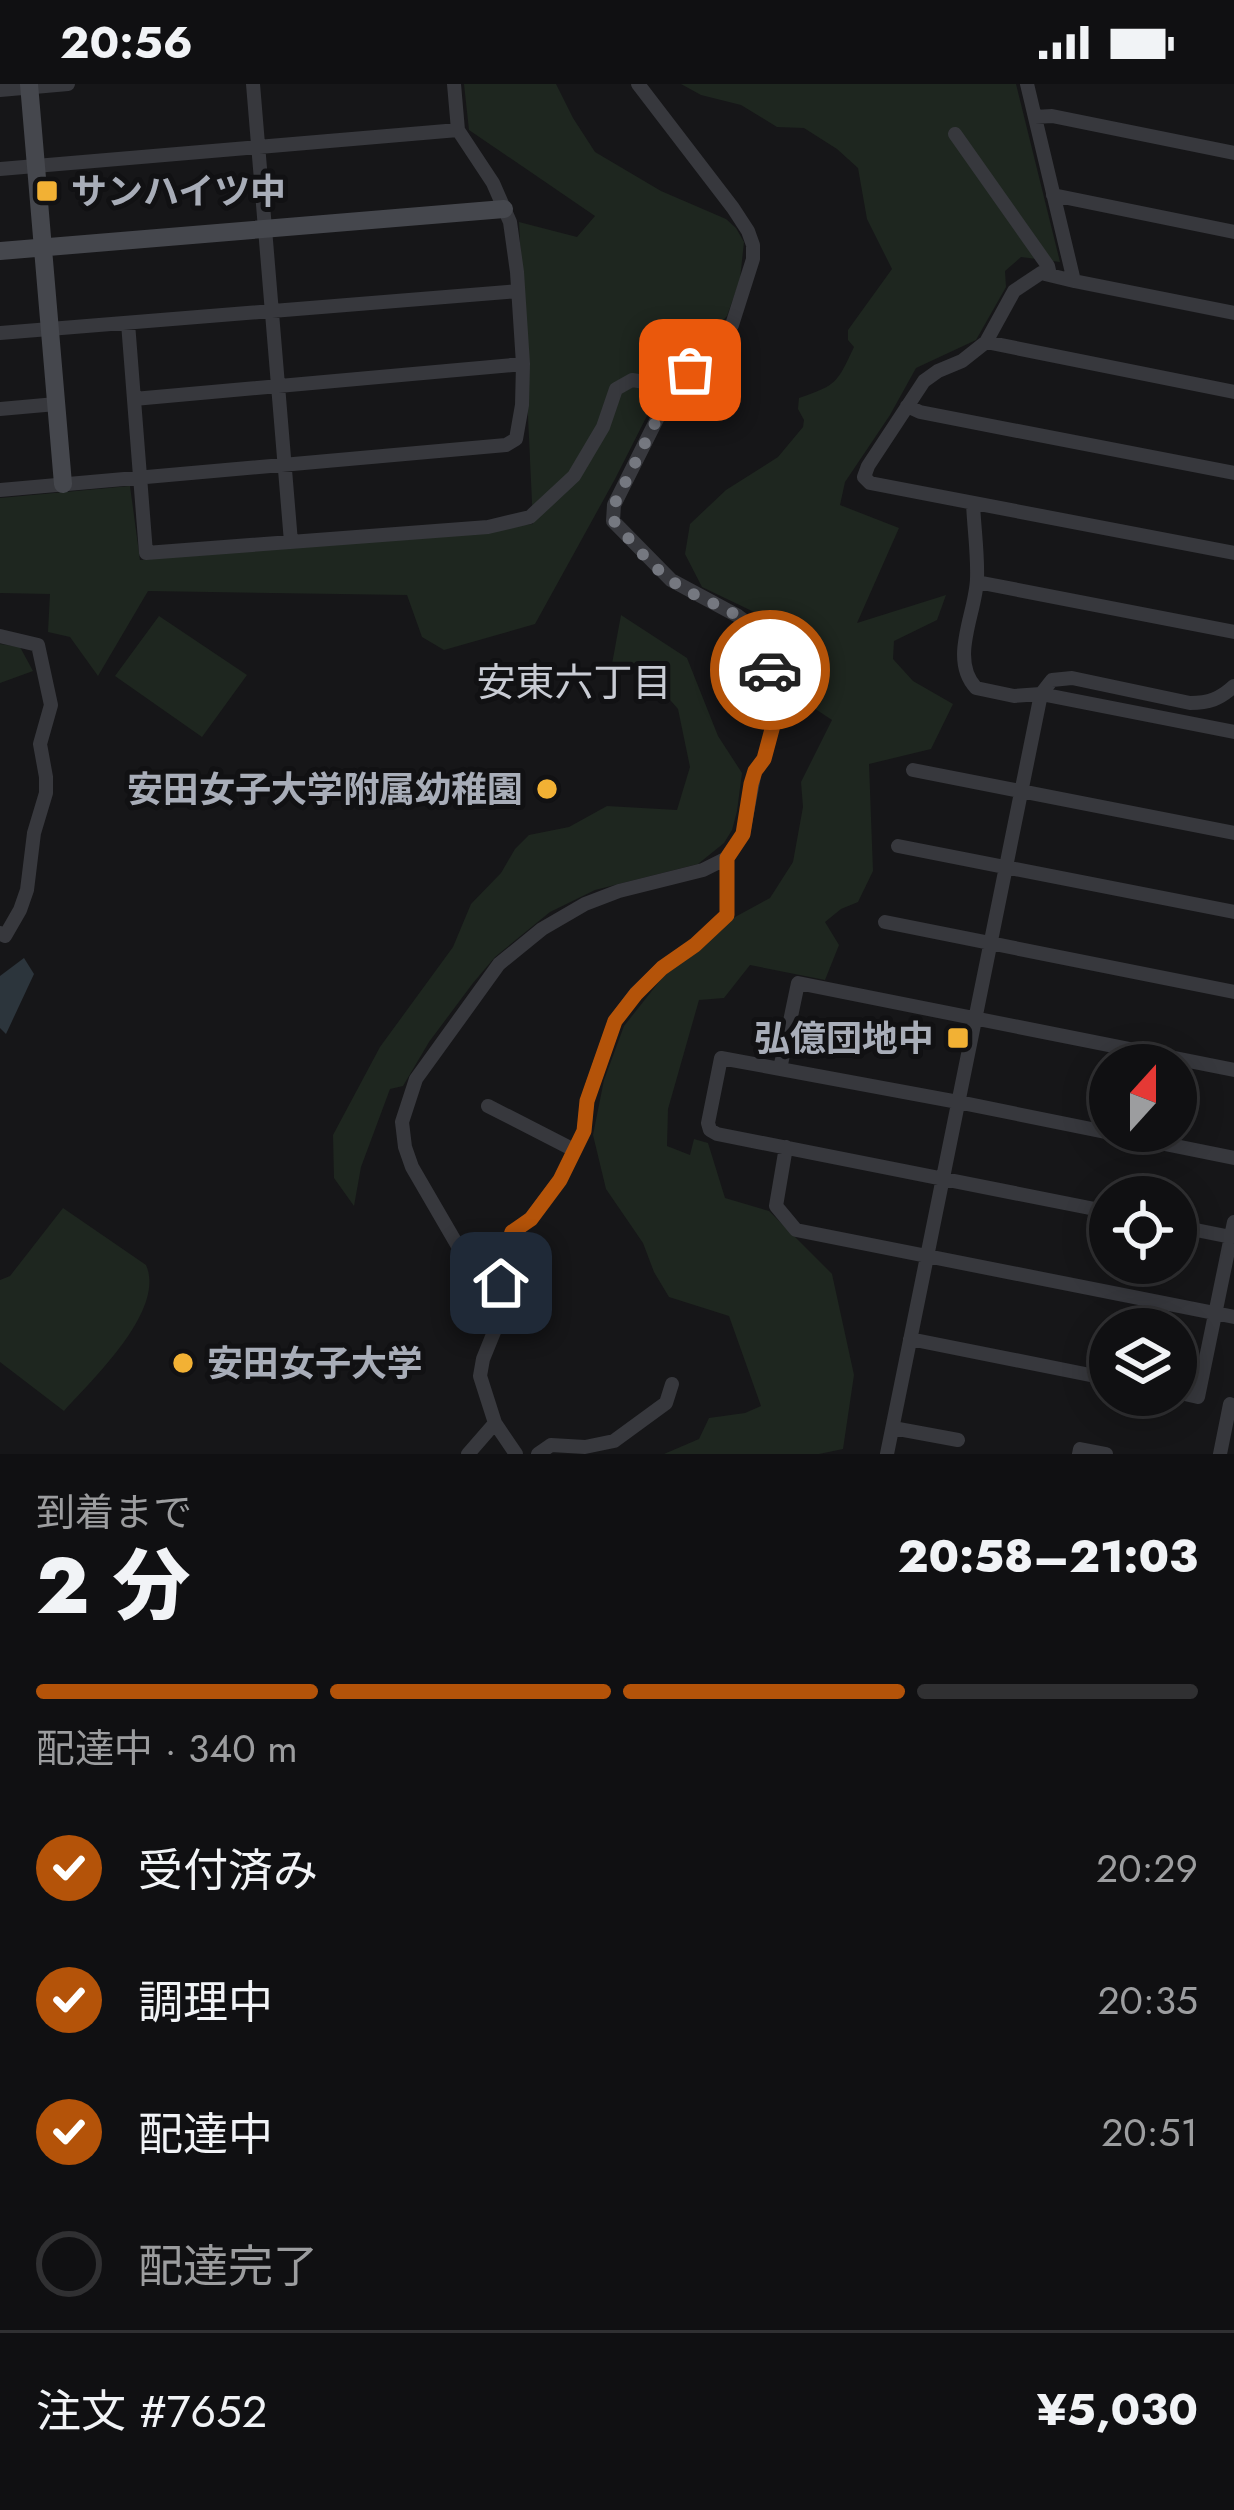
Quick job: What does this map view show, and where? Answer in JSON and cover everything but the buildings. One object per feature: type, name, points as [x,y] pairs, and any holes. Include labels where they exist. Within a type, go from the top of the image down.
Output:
[{"type":"street","points":[[0,90],[68,84]]},
{"type":"street","points":[[253,84],[291,542]]},
{"type":"street","points":[[0,490],[506,445],[516,439],[523,364],[510,222],[493,183],[458,130],[454,84]]},
{"type":"street","points":[[495,1310],[412,1167],[402,1122],[416,1079],[499,964],[542,929],[585,904],[703,870],[727,858],[743,834],[751,784],[764,759],[775,718],[775,697],[758,631],[671,580],[613,520],[614,505],[663,407],[732,325],[753,259],[753,244],[733,208],[638,84]]},
{"type":"street","points":[[1028,84],[1075,281]]},
{"type":"street","points":[[29,86],[63,484]]},
{"type":"street","points":[[1035,117],[1052,116],[1234,153]]},
{"type":"street","points":[[0,169],[458,130]]},
{"type":"street","points":[[955,134],[1050,275]]},
{"type":"street","points":[[1053,195],[1234,232]]},
{"type":"street","points":[[0,251],[504,209]]},
{"type":"street","points":[[1234,313],[1041,273],[1014,291],[986,342],[923,381],[864,477],[870,483],[1234,553]]},
{"type":"street","points":[[0,333],[518,290]]},
{"type":"street","points":[[128,323],[146,553],[488,527],[530,517],[574,476],[603,427],[616,389],[632,380],[677,387]]},
{"type":"street","points":[[986,342],[1234,392]]},
{"type":"street","points":[[134,398],[523,364]]},
{"type":"street","points":[[0,409],[56,404]]},
{"type":"street","points":[[907,406],[1234,473]]},
{"type":"street","points":[[973,503],[977,582],[964,669],[976,688],[1014,696],[1041,694],[1234,732]]},
{"type":"street","points":[[977,582],[1234,632]]},
{"type":"street","points":[[0,636],[38,644],[51,705],[40,744],[46,793],[34,832],[27,890],[5,936],[0,933]]},
{"type":"street","points":[[887,1454],[1041,694],[1052,680],[1072,678],[1208,703],[1234,686]]},
{"type":"street","points":[[913,770],[1234,833]]},
{"type":"street","points":[[898,846],[1234,912]]},
{"type":"street","points":[[516,1454],[495,1423],[480,1376],[496,1327],[495,1310],[512,1232],[531,1219],[560,1180],[584,1131],[587,1101],[615,1021],[662,968],[727,915],[727,858]]},
{"type":"street","points":[[885,922],[1234,992]]},
{"type":"street","points":[[781,1069],[798,983],[1234,1070]]},
{"type":"street","points":[[1089,1208],[717,1134],[708,1123],[721,1058],[1234,1157]]},
{"type":"street","points":[[488,1106],[574,1150]]},
{"type":"street","points":[[786,1147],[776,1206],[796,1230],[1234,1317]]},
{"type":"street","points":[[1197,1228],[1232,1230],[1198,1397],[1232,1404],[1220,1454]]},
{"type":"street","points":[[910,1339],[1089,1375]]},
{"type":"street","points":[[538,1454],[551,1445],[585,1447],[614,1441],[666,1402],[672,1384]]},
{"type":"street","points":[[468,1454],[495,1423]]},
{"type":"street","points":[[892,1428],[958,1440]]},
{"type":"street","points":[[1079,1454],[1080,1449],[1106,1454]]},
{"type":"shaded area","points":[[464,84],[556,84],[595,152],[661,191],[726,219],[744,242],[740,279],[727,316],[658,394],[535,624],[444,650],[422,637],[407,595],[148,591],[98,676],[70,637],[48,632],[50,594],[0,593],[0,498],[130,486],[140,560],[533,524],[519,222],[577,237],[595,216],[469,130]]},
{"type":"shaded area","points":[[681,84],[1016,84],[1060,262],[1021,257],[1005,271],[1006,287],[976,340],[916,368],[845,482],[840,505],[899,528],[857,623],[946,595],[937,620],[894,641],[893,659],[913,681],[953,704],[931,749],[869,764],[873,871],[858,902],[825,922],[839,945],[825,980],[750,965],[724,998],[699,1000],[668,1109],[667,1146],[690,1155],[694,1139],[708,1143],[725,1198],[769,1211],[832,1274],[854,1375],[843,1449],[819,1454],[664,1454],[699,1439],[709,1418],[761,1406],[729,1316],[669,1297],[643,1243],[606,1189],[593,1135],[604,1080],[624,1026],[666,973],[735,917],[770,898],[793,862],[803,807],[801,782],[832,720],[779,685],[754,612],[702,587],[685,554],[690,524],[726,490],[778,457],[803,427],[799,398],[829,386],[839,376],[854,347],[848,330],[892,269],[867,219],[858,168],[837,149],[804,128],[777,127],[741,105],[701,95]]},
{"type":"shaded area","points":[[621,615],[687,658],[718,736],[742,773],[732,830],[698,864],[595,890],[550,912],[495,957],[429,1042],[403,1086],[390,1089],[361,1167],[354,1206],[334,1178],[333,1135],[380,1047],[453,947],[471,904],[501,873],[515,849],[529,835],[569,827],[607,806],[677,810],[690,767],[678,709],[639,664],[612,664]]},
{"type":"shaded area","points":[[159,616],[247,675],[202,737],[115,676]]},
{"type":"shaded area","points":[[0,644],[20,647],[33,671],[0,683]]},
{"type":"shaded area","points":[[24,958],[34,974],[6,1034],[0,1028],[0,976]]},
{"type":"shaded area","points":[[63,1208],[146,1265],[149,1283],[146,1302],[123,1343],[64,1411],[0,1362],[0,1280],[10,1276]]},
{"type":"way so far","points":[[690,370],[663,407],[614,505],[613,520],[671,580],[758,631],[770,670]]},
{"type":"place","name":"サンハイツ中","points":[[47,191]]},
{"type":"place","name":"安田女子大学附属幼稚園","points":[[547,789]]},
{"type":"place","name":"弘億団地中","points":[[958,1038]]},
{"type":"place","name":"安田女子大学","points":[[183,1363]]},
{"type":"district","name":"安東六丁目","points":[[574,682]]},
{"type":"route","points":[[501,1283],[512,1232],[531,1219],[560,1180],[584,1131],[587,1101],[615,1021],[662,968],[727,915],[727,858],[743,834],[751,784],[764,759],[775,718],[770,670]]}]
